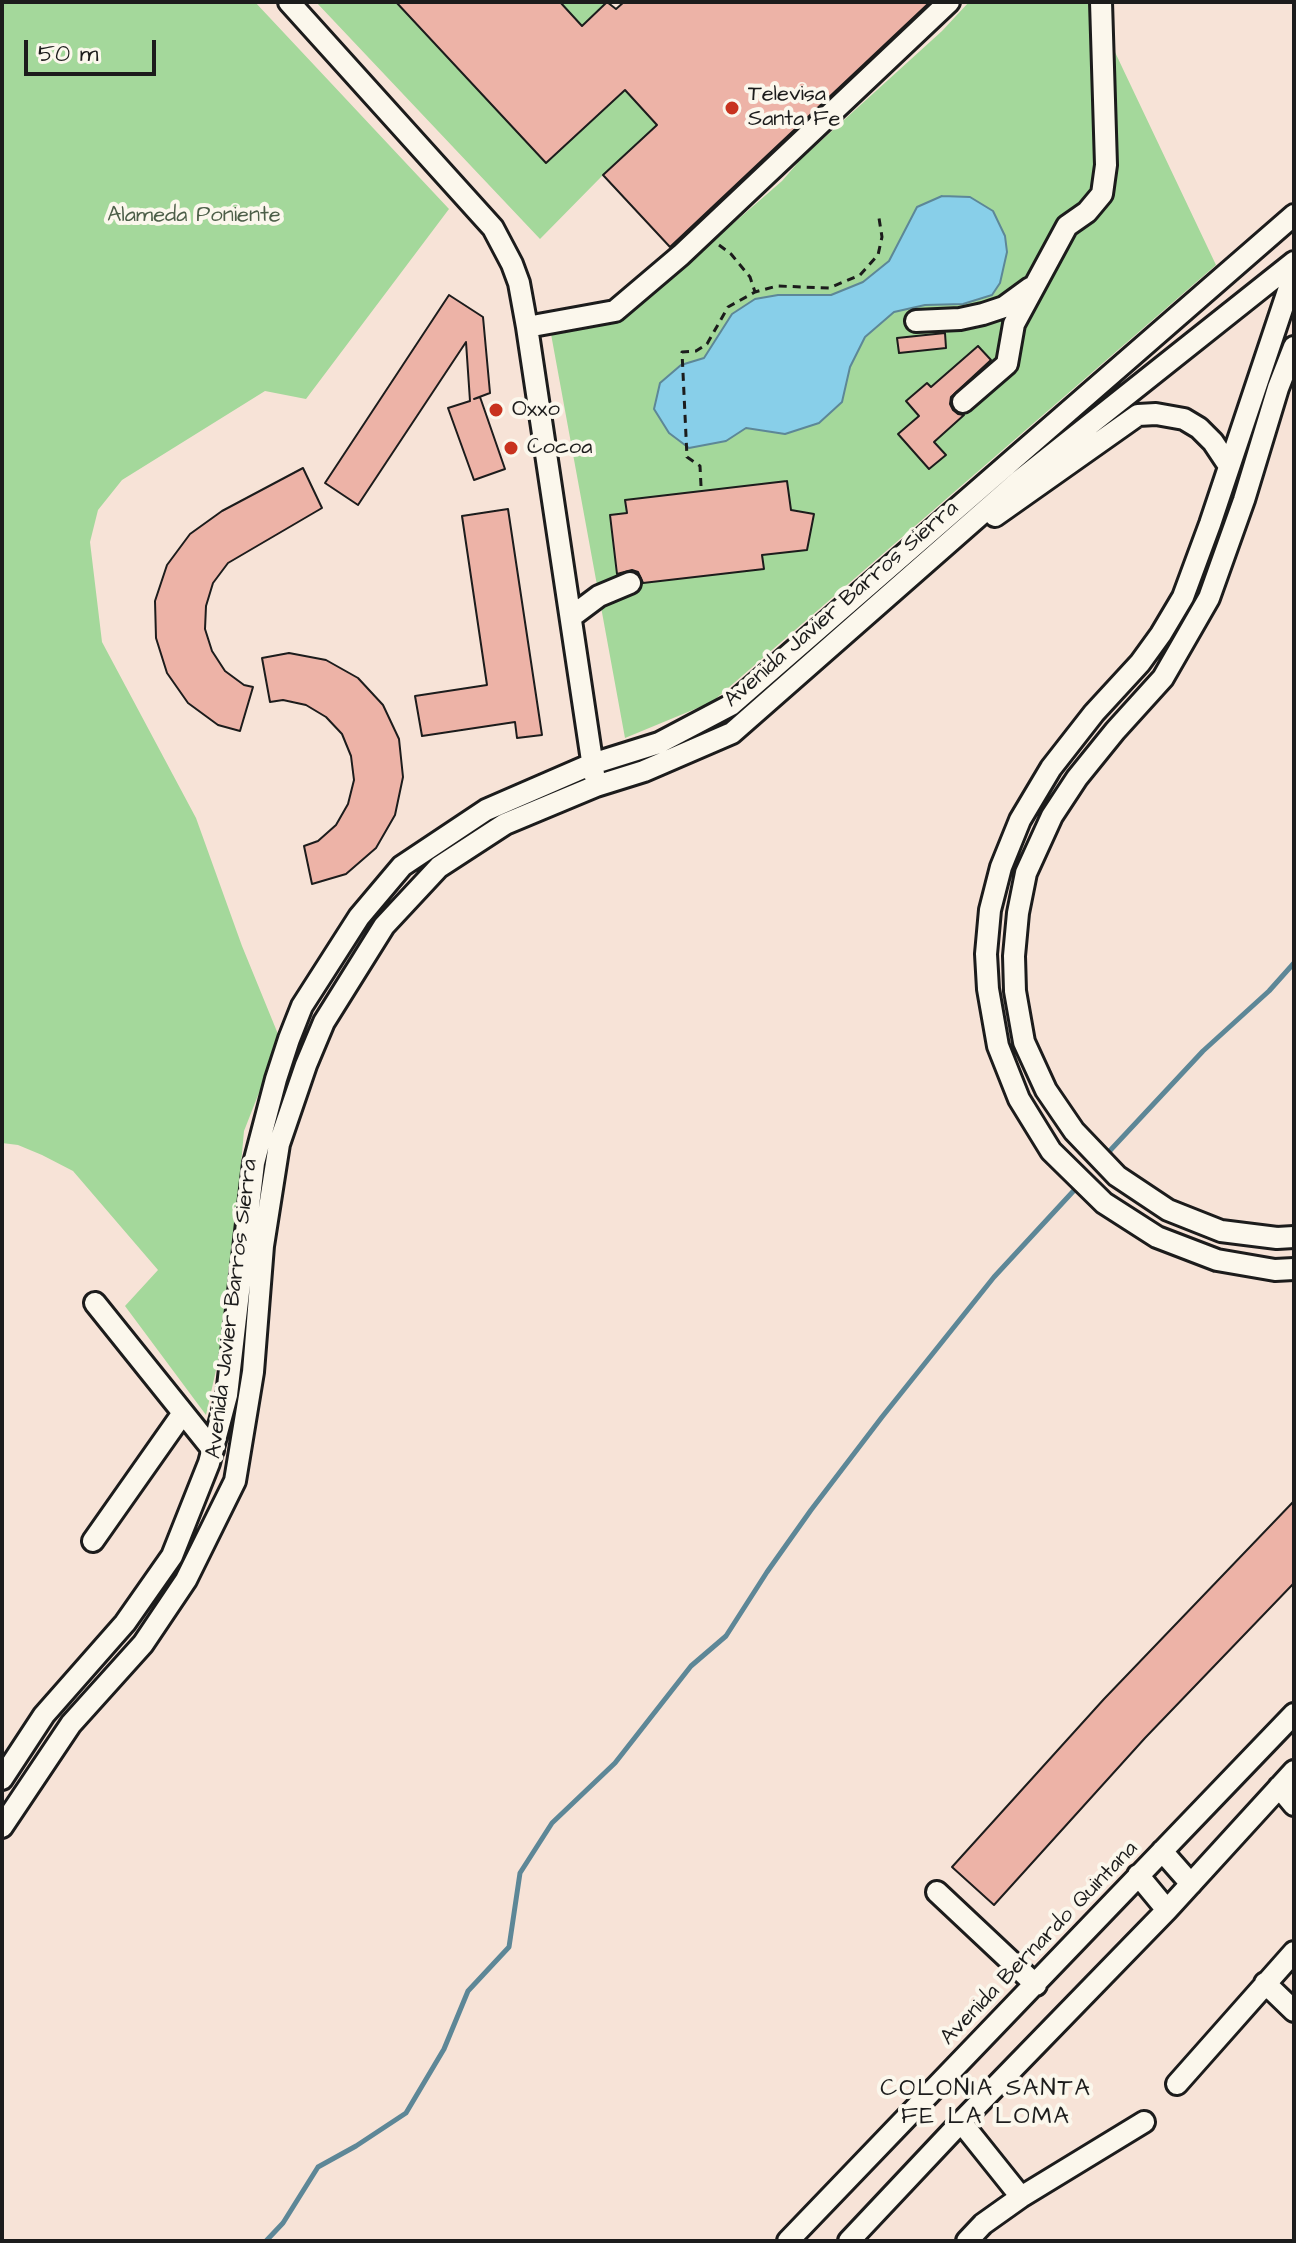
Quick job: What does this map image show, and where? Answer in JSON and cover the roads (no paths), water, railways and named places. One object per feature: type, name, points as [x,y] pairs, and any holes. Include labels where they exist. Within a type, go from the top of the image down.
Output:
[{"type":"street","points":[[289,2],[493,228],[515,274],[527,327],[596,786]]},
{"type":"street","points":[[527,327],[615,311],[703,234],[949,2]]},
{"type":"street","points":[[963,402],[1007,364],[1014,324],[1067,226],[1087,212],[1102,194],[1105,180],[1101,2]]},
{"type":"street","name":"Avenida Javier Barros Sierra","points":[[2,1779],[44,1715],[125,1623],[172,1556],[213,1450],[227,1395],[254,1163],[284,1052],[302,1006],[359,917],[402,866],[486,810],[592,764],[659,743],[731,705],[1294,215]]},
{"type":"street","name":"Avenida Javier Barros Sierra","points":[[2,1827],[71,1724],[143,1644],[186,1580],[235,1481],[253,1372],[263,1246],[279,1144],[324,1022],[384,926],[439,867],[505,824],[596,786],[644,771],[732,733],[1020,480],[1294,262]]},
{"type":"street","points":[[1294,273],[1183,597],[1140,663],[1094,713],[1051,768],[1020,820],[1001,867],[990,910],[986,954],[988,989],[998,1046],[1019,1099],[1051,1151],[1104,1203],[1157,1237],[1217,1260],[1275,1270],[1294,1269]]},
{"type":"street","points":[[916,321],[960,319],[983,314],[1004,307],[1037,283]]},
{"type":"street","points":[[1294,347],[1209,598],[1163,678],[1077,778],[1052,816],[1026,873],[1014,956],[1015,991],[1024,1042],[1046,1090],[1074,1131],[1117,1176],[1168,1210],[1221,1231],[1294,1237]]},
{"type":"street","points":[[926,563],[1138,415],[1156,414],[1184,419],[1213,442],[1229,466]]},
{"type":"street","points":[[571,617],[599,596],[630,583]]},
{"type":"street","points":[[95,1303],[213,1450]]},
{"type":"street","points":[[93,1541],[183,1413]]},
{"type":"street","name":"Avenida Bernardo Quintana","points":[[788,2241],[1294,1714]]},
{"type":"street","points":[[1290,1777],[1294,1805]]},
{"type":"street","points":[[849,2241],[1167,1910],[1290,1777]]},
{"type":"street","points":[[1162,1851],[1191,1884]]},
{"type":"street","points":[[1138,1875],[1167,1910]]},
{"type":"street","points":[[937,1892],[1036,1985]]},
{"type":"street","points":[[1177,2084],[1294,1952]]},
{"type":"street","points":[[1265,1983],[1294,2011]]},
{"type":"street","points":[[961,2122],[1021,2197]]},
{"type":"street","points":[[967,2241],[983,2224],[1021,2197],[1144,2122]]},
{"type":"water","points":[[942,196],[970,197],[993,211],[1005,236],[1007,252],[1000,283],[992,295],[963,304],[925,305],[894,312],[865,337],[850,367],[842,402],[819,423],[785,434],[746,428],[726,441],[689,448],[669,433],[654,409],[660,383],[681,365],[704,358],[732,314],[755,299],[778,295],[831,295],[863,282],[889,261],[917,207]]},
{"type":"waterway","points":[[1104,1157],[1203,1051],[1269,991],[1294,963]]},
{"type":"waterway","points":[[266,2241],[283,2223],[318,2167],[406,2113],[444,2049],[468,1991],[509,1947],[520,1873],[552,1823],[615,1763],[691,1666],[726,1636],[811,1510],[882,1417],[994,1277],[1079,1185]]},
{"type":"place","name":"Televisa Santa Fe","points":[[732,108]]},
{"type":"place","name":"Oxxo","points":[[496,410]]},
{"type":"place","name":"Cocoa","points":[[511,448]]},
{"type":"district","name":"COLONIA SANTA FE LA LOMA","points":[[986,2104]]},
{"type":"park label","name":"Alameda Poniente","points":[[194,216]]}]
